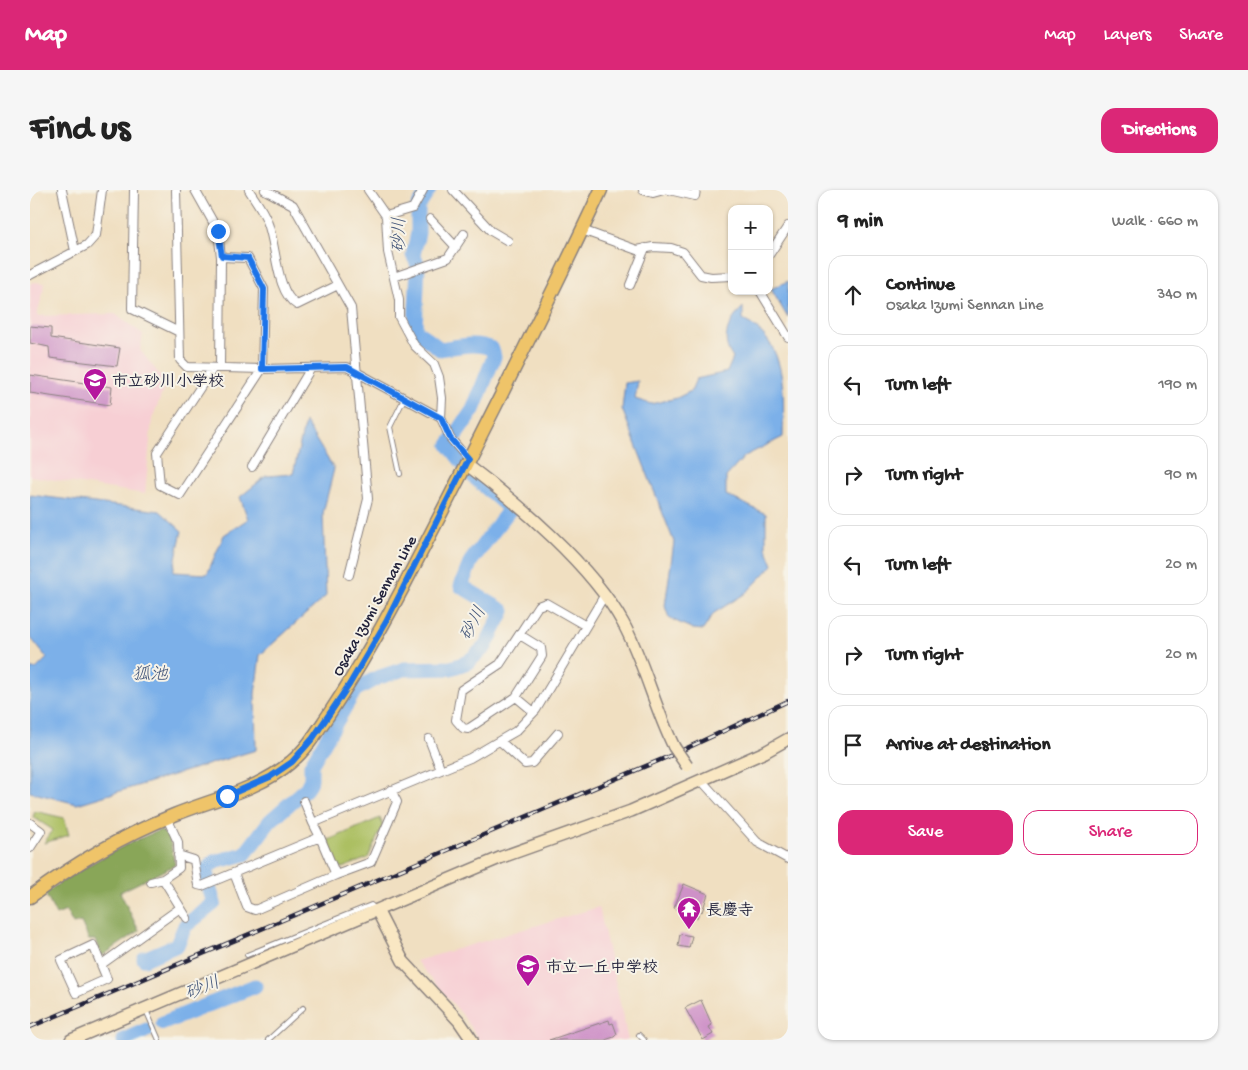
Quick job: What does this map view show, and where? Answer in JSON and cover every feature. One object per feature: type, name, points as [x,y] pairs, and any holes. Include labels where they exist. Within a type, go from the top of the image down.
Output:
[{"type":"main road","name":"Osaka Izumi Sennan Line","points":[[30,896],[62,872],[106,846],[167,818],[270,777],[292,762],[313,738],[349,685],[386,622],[601,190]]},
{"type":"street","points":[[62,190],[75,251]]},
{"type":"street","points":[[30,275],[87,245],[96,235],[102,190]]},
{"type":"street","points":[[134,190],[132,309],[177,331]]},
{"type":"street","points":[[176,190],[177,331],[180,360],[187,366],[216,368],[347,367],[441,418]]},
{"type":"street","points":[[194,190],[218,231],[222,256],[216,368],[156,453],[160,485],[180,495],[262,369],[264,289],[248,258],[222,256]]},
{"type":"street","points":[[249,190],[267,221],[281,278],[291,302],[297,305],[338,285]]},
{"type":"street","points":[[264,190],[293,205],[351,308],[368,499],[349,575]]},
{"type":"street","points":[[368,190],[386,216],[388,252],[399,300],[399,317],[407,334],[434,364],[439,377],[441,418],[450,438],[467,462],[520,507],[571,558],[604,596],[623,624],[644,672],[659,716],[674,746],[687,766],[757,842],[788,859]]},
{"type":"street","points":[[453,190],[491,231],[508,241]]},
{"type":"street","points":[[643,190],[653,193],[664,190]]},
{"type":"street","points":[[669,190],[695,196],[696,190]]},
{"type":"street","points":[[386,216],[413,208],[421,191]]},
{"type":"street","points":[[430,219],[456,246]]},
{"type":"street","points":[[772,250],[788,226]]},
{"type":"street","points":[[582,230],[637,250],[645,248],[671,248],[683,252],[701,275],[711,278],[728,276]]},
{"type":"street","points":[[394,277],[448,258],[464,234]]},
{"type":"street","points":[[630,285],[645,248]]},
{"type":"street","points":[[762,295],[788,337]]},
{"type":"street","points":[[252,467],[311,368]]},
{"type":"street","points":[[314,823],[470,758],[516,731],[534,712],[604,596]]},
{"type":"street","points":[[520,635],[541,648],[542,656],[516,697],[468,729],[463,728],[456,720],[461,690],[500,664],[538,606],[546,604],[586,626]]},
{"type":"street","points":[[516,697],[534,712]]},
{"type":"street","points":[[500,741],[525,764],[532,763],[558,733]]},
{"type":"street","points":[[429,739],[441,770]]},
{"type":"street","points":[[70,1040],[502,857],[631,811],[765,752],[788,739]]},
{"type":"street","points":[[234,873],[247,907],[255,910],[336,875],[372,862],[397,802],[391,790]]},
{"type":"street","points":[[304,801],[336,875]]},
{"type":"street","points":[[150,882],[162,879],[179,868],[178,842],[167,818]]},
{"type":"street","points":[[30,823],[41,831],[30,848]]},
{"type":"street","points":[[178,855],[194,860],[198,885],[202,886],[320,837]]},
{"type":"street","points":[[162,879],[187,918]]},
{"type":"street","points":[[102,964],[180,908]]},
{"type":"street","points":[[377,910],[403,960],[459,1021],[472,1040]]},
{"type":"street","points":[[93,945],[102,964],[107,979],[76,993],[61,960],[93,945]]},
{"type":"lane","points":[[400,474],[390,427],[404,399]]},
{"type":"lane","points":[[247,955],[371,905],[377,910]]},
{"type":"lane","points":[[146,1008],[159,1040]]},
{"type":"lane","points":[[268,1040],[303,1008]]},
{"type":"lane","points":[[639,1034],[644,1040]]},
{"type":"shaded area","name":"市立砂川小学校","points":[[33,282],[45,283],[37,316],[115,314],[143,334],[140,350],[166,383],[152,419],[145,494],[30,476],[30,284]]},
{"type":"shaded area","name":"市立一丘中学校","points":[[599,907],[628,1040],[479,1040],[461,1013],[416,961]]},
{"type":"green space","points":[[35,811],[64,818],[69,835],[44,843],[53,830],[33,817]]},
{"type":"green space","points":[[380,818],[383,825],[368,858],[342,868],[337,866],[326,841]]},
{"type":"green space","points":[[160,830],[169,836],[175,865],[120,892],[139,931],[102,956],[95,940],[89,940],[81,922],[73,924],[66,911],[56,915],[45,893],[101,858]]},
{"type":"water","points":[[788,281],[788,318],[773,292],[773,288]]},
{"type":"water","points":[[743,307],[743,320],[758,329],[776,355],[783,386],[783,437],[745,456],[726,477],[726,495],[766,514],[766,547],[773,565],[746,593],[714,613],[703,630],[693,629],[669,618],[665,606],[674,542],[622,409],[625,383],[638,381],[635,399],[651,404],[677,398],[691,391],[696,379],[727,372],[733,358],[729,351],[726,337],[730,325]]},
{"type":"water","name":"狐池","points":[[305,422],[334,469],[323,513],[326,596],[260,655],[255,694],[256,750],[77,804],[30,792],[30,669],[36,669],[47,658],[30,637],[30,495],[160,511],[182,531],[173,572],[207,574],[224,535],[248,519],[240,497],[266,476],[293,474]]},
{"type":"building","points":[[30,326],[51,328],[51,338],[120,348],[117,366],[50,358],[49,347],[30,343]]},
{"type":"building","points":[[30,375],[112,387],[110,405],[30,393]]},
{"type":"building","points":[[684,884],[708,894],[702,912],[700,911],[697,918],[674,908]]},
{"type":"building","points":[[680,934],[692,936],[689,948],[678,946]]},
{"type":"building","points":[[701,1000],[712,1025],[709,1027],[713,1034],[703,1040],[685,1008]]},
{"type":"building","points":[[609,1020],[610,1024],[613,1023],[617,1034],[605,1040],[549,1040]]},
{"type":"waterway","name":"砂川","points":[[144,959],[177,945],[185,926],[214,903],[207,881],[207,869],[214,862],[245,854],[270,821],[306,789],[311,779],[311,765],[355,690],[377,678],[404,669],[451,668],[468,662],[485,647],[503,611],[461,586],[471,561],[510,509],[475,478],[449,445],[473,410],[494,357],[492,349],[479,345],[440,349],[415,330],[418,265],[413,255],[418,233],[418,207],[429,190]]},
{"type":"waterway","name":"砂川","points":[[163,1023],[255,986]]},
{"type":"waterway","name":"砂川","points":[[124,1040],[147,1030]]},
{"type":"railway","points":[[30,1027],[672,755],[788,701]]},
{"type":"place","name":"市立砂川小学校","points":[[95,401]]},
{"type":"place","name":"長慶寺","points":[[689,930]]},
{"type":"place","name":"市立一丘中学校","points":[[528,987]]},
{"type":"route","points":[[218,231],[222,256],[248,258],[264,289],[262,369],[347,367],[441,418],[450,438],[468,459],[386,622],[349,685],[313,738],[292,762],[270,777],[227,796]]}]
